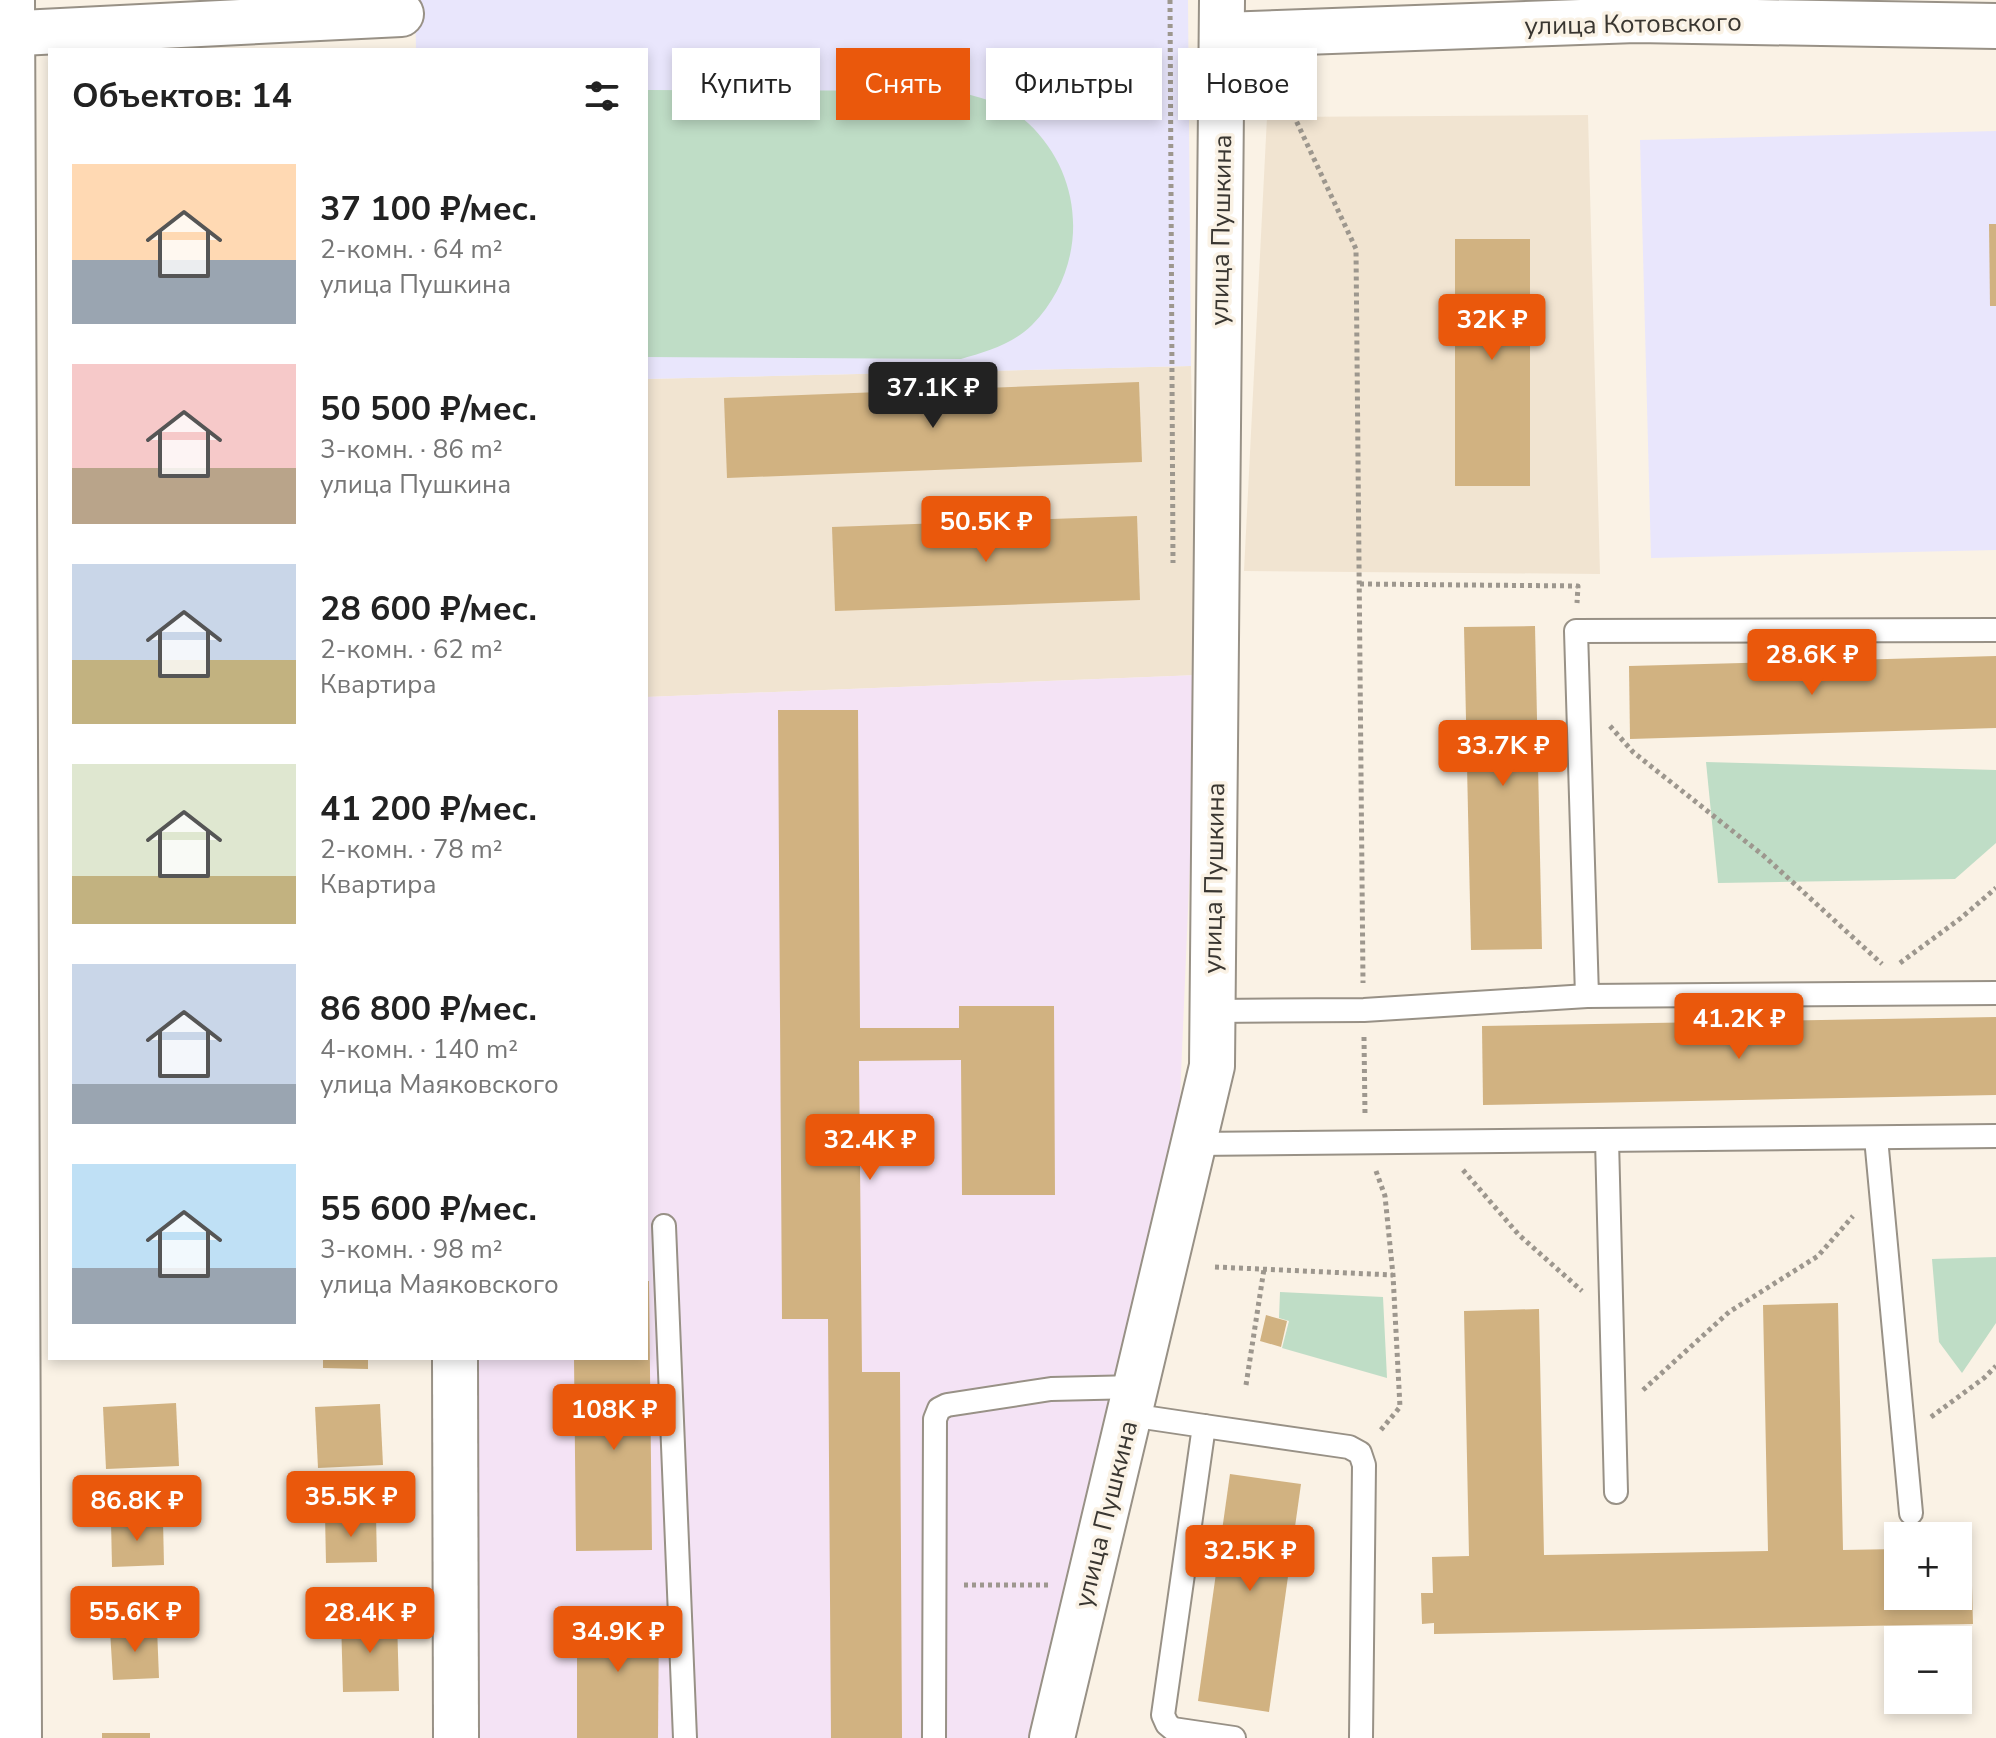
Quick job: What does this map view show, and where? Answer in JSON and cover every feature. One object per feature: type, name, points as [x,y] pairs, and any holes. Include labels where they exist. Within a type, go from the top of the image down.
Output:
[{"type":"street","name":"улица Котовского","points":[[1233,23],[1636,10],[1996,26]]},
{"type":"street","points":[[19,1738],[22,1079],[8,22],[402,21]]},
{"type":"street","name":"улица Пушкина","points":[[1052,1738],[1212,1066],[1233,23]]},
{"type":"street","points":[[455,1360],[456,1738]]},
{"type":"lane","points":[[1587,996],[1576,631],[1996,630]]},
{"type":"lane","points":[[1212,1011],[1364,1010],[1587,996],[1996,993]]},
{"type":"lane","points":[[1194,1144],[1996,1136]]},
{"type":"lane","points":[[1876,1138],[1911,1513]]},
{"type":"lane","points":[[1607,1140],[1616,1492]]},
{"type":"lane","points":[[664,1226],[685,1738]]},
{"type":"lane","points":[[934,1738],[935,1419],[939,1409],[947,1405],[1051,1389],[1133,1401],[1204,1426],[1349,1447],[1360,1453],[1364,1465],[1361,1738]]},
{"type":"lane","points":[[1204,1426],[1163,1715],[1173,1729],[1234,1738]]},
{"type":"path","points":[[1170,0],[1173,577]]},
{"type":"path","points":[[1233,23],[1356,249],[1365,1142],[1385,1196],[1400,1407],[1360,1453]]},
{"type":"path","points":[[1360,584],[1578,586],[1576,631]]},
{"type":"path","points":[[1577,689],[1633,752],[1764,856],[1889,971],[1996,888]]},
{"type":"path","points":[[1439,1142],[1519,1235],[1611,1318]]},
{"type":"path","points":[[1613,1417],[1729,1312],[1818,1256],[1880,1185]]},
{"type":"path","points":[[1215,1267],[1393,1275]]},
{"type":"path","points":[[1246,1385],[1264,1269]]},
{"type":"path","points":[[1904,1436],[1996,1366]]},
{"type":"path","points":[[935,1586],[1022,1585]]},
{"type":"shaded area","points":[[415,0],[1188,0],[1188,48],[1178,48],[1178,120],[1189,120],[1191,366],[648,379],[648,48],[416,48]]},
{"type":"shaded area","points":[[1588,115],[1600,574],[1244,571],[1267,120],[1317,120],[1317,117]]},
{"type":"shaded area","points":[[1996,131],[1996,550],[1651,558],[1640,140]]},
{"type":"shaded area","points":[[1191,366],[1198,675],[648,697],[648,379]]},
{"type":"shaded area","points":[[1198,675],[1177,1168],[1052,1656],[1028,1738],[461,1738],[451,1360],[648,1360],[648,697]]},
{"type":"green space","points":[[648,90],[672,90],[672,120],[820,120],[820,91],[836,91],[836,120],[970,120],[970,95],[986,99],[986,120],[1025,120],[1047,145],[1061,170],[1070,196],[1073,223],[1071,251],[1063,277],[1050,302],[1032,325],[1016,337],[961,359],[648,357]]},
{"type":"green space","points":[[1706,762],[1996,770],[1996,843],[1955,879],[1718,883]]},
{"type":"green space","points":[[1996,1257],[1996,1323],[1962,1373],[1939,1342],[1932,1259]]},
{"type":"green space","points":[[1280,1292],[1383,1297],[1387,1378],[1282,1348],[1289,1321],[1279,1318]]},
{"type":"building","points":[[1989,224],[1996,224],[1996,306],[1990,306]]},
{"type":"building","points":[[1455,239],[1530,239],[1530,486],[1455,486]]},
{"type":"building","points":[[1139,382],[1142,462],[727,478],[724,398]]},
{"type":"building","points":[[1137,516],[1140,600],[835,611],[832,527]]},
{"type":"building","points":[[1535,626],[1542,949],[1471,950],[1464,627]]},
{"type":"building","points":[[1996,656],[1996,728],[1630,739],[1629,666]]},
{"type":"building","points":[[778,710],[858,710],[860,1028],[959,1028],[959,1006],[1054,1006],[1055,1195],[962,1195],[961,1060],[859,1061],[862,1372],[900,1372],[902,1738],[831,1738],[828,1319],[782,1319]]},
{"type":"building","points":[[1996,1017],[1996,1095],[1483,1105],[1482,1026]]},
{"type":"building","points":[[649,1281],[652,1550],[576,1551],[574,1360],[648,1360]]},
{"type":"building","points":[[1838,1303],[1843,1550],[1884,1549],[1884,1610],[1972,1610],[1972,1586],[1973,1624],[1434,1634],[1434,1623],[1422,1624],[1421,1593],[1433,1593],[1432,1557],[1469,1556],[1464,1311],[1539,1309],[1544,1555],[1768,1551],[1763,1305]]},
{"type":"building","points":[[1266,1315],[1287,1321],[1281,1347],[1260,1341]]},
{"type":"building","points":[[323,1360],[368,1360],[368,1369],[323,1368]]},
{"type":"building","points":[[176,1403],[179,1466],[106,1469],[103,1407]]},
{"type":"building","points":[[380,1404],[383,1465],[318,1468],[315,1407]]},
{"type":"building","points":[[1230,1474],[1301,1484],[1269,1712],[1198,1701]]},
{"type":"building","points":[[325,1515],[376,1515],[377,1562],[326,1563]]},
{"type":"building","points":[[163,1520],[164,1565],[112,1567],[111,1521]]},
{"type":"building","points":[[577,1610],[659,1610],[658,1738],[577,1738]]},
{"type":"building","points":[[341,1619],[397,1619],[399,1691],[343,1692]]},
{"type":"building","points":[[157,1628],[159,1678],[113,1680],[110,1630]]},
{"type":"building","points":[[102,1733],[150,1733],[150,1738],[102,1738]]}]
